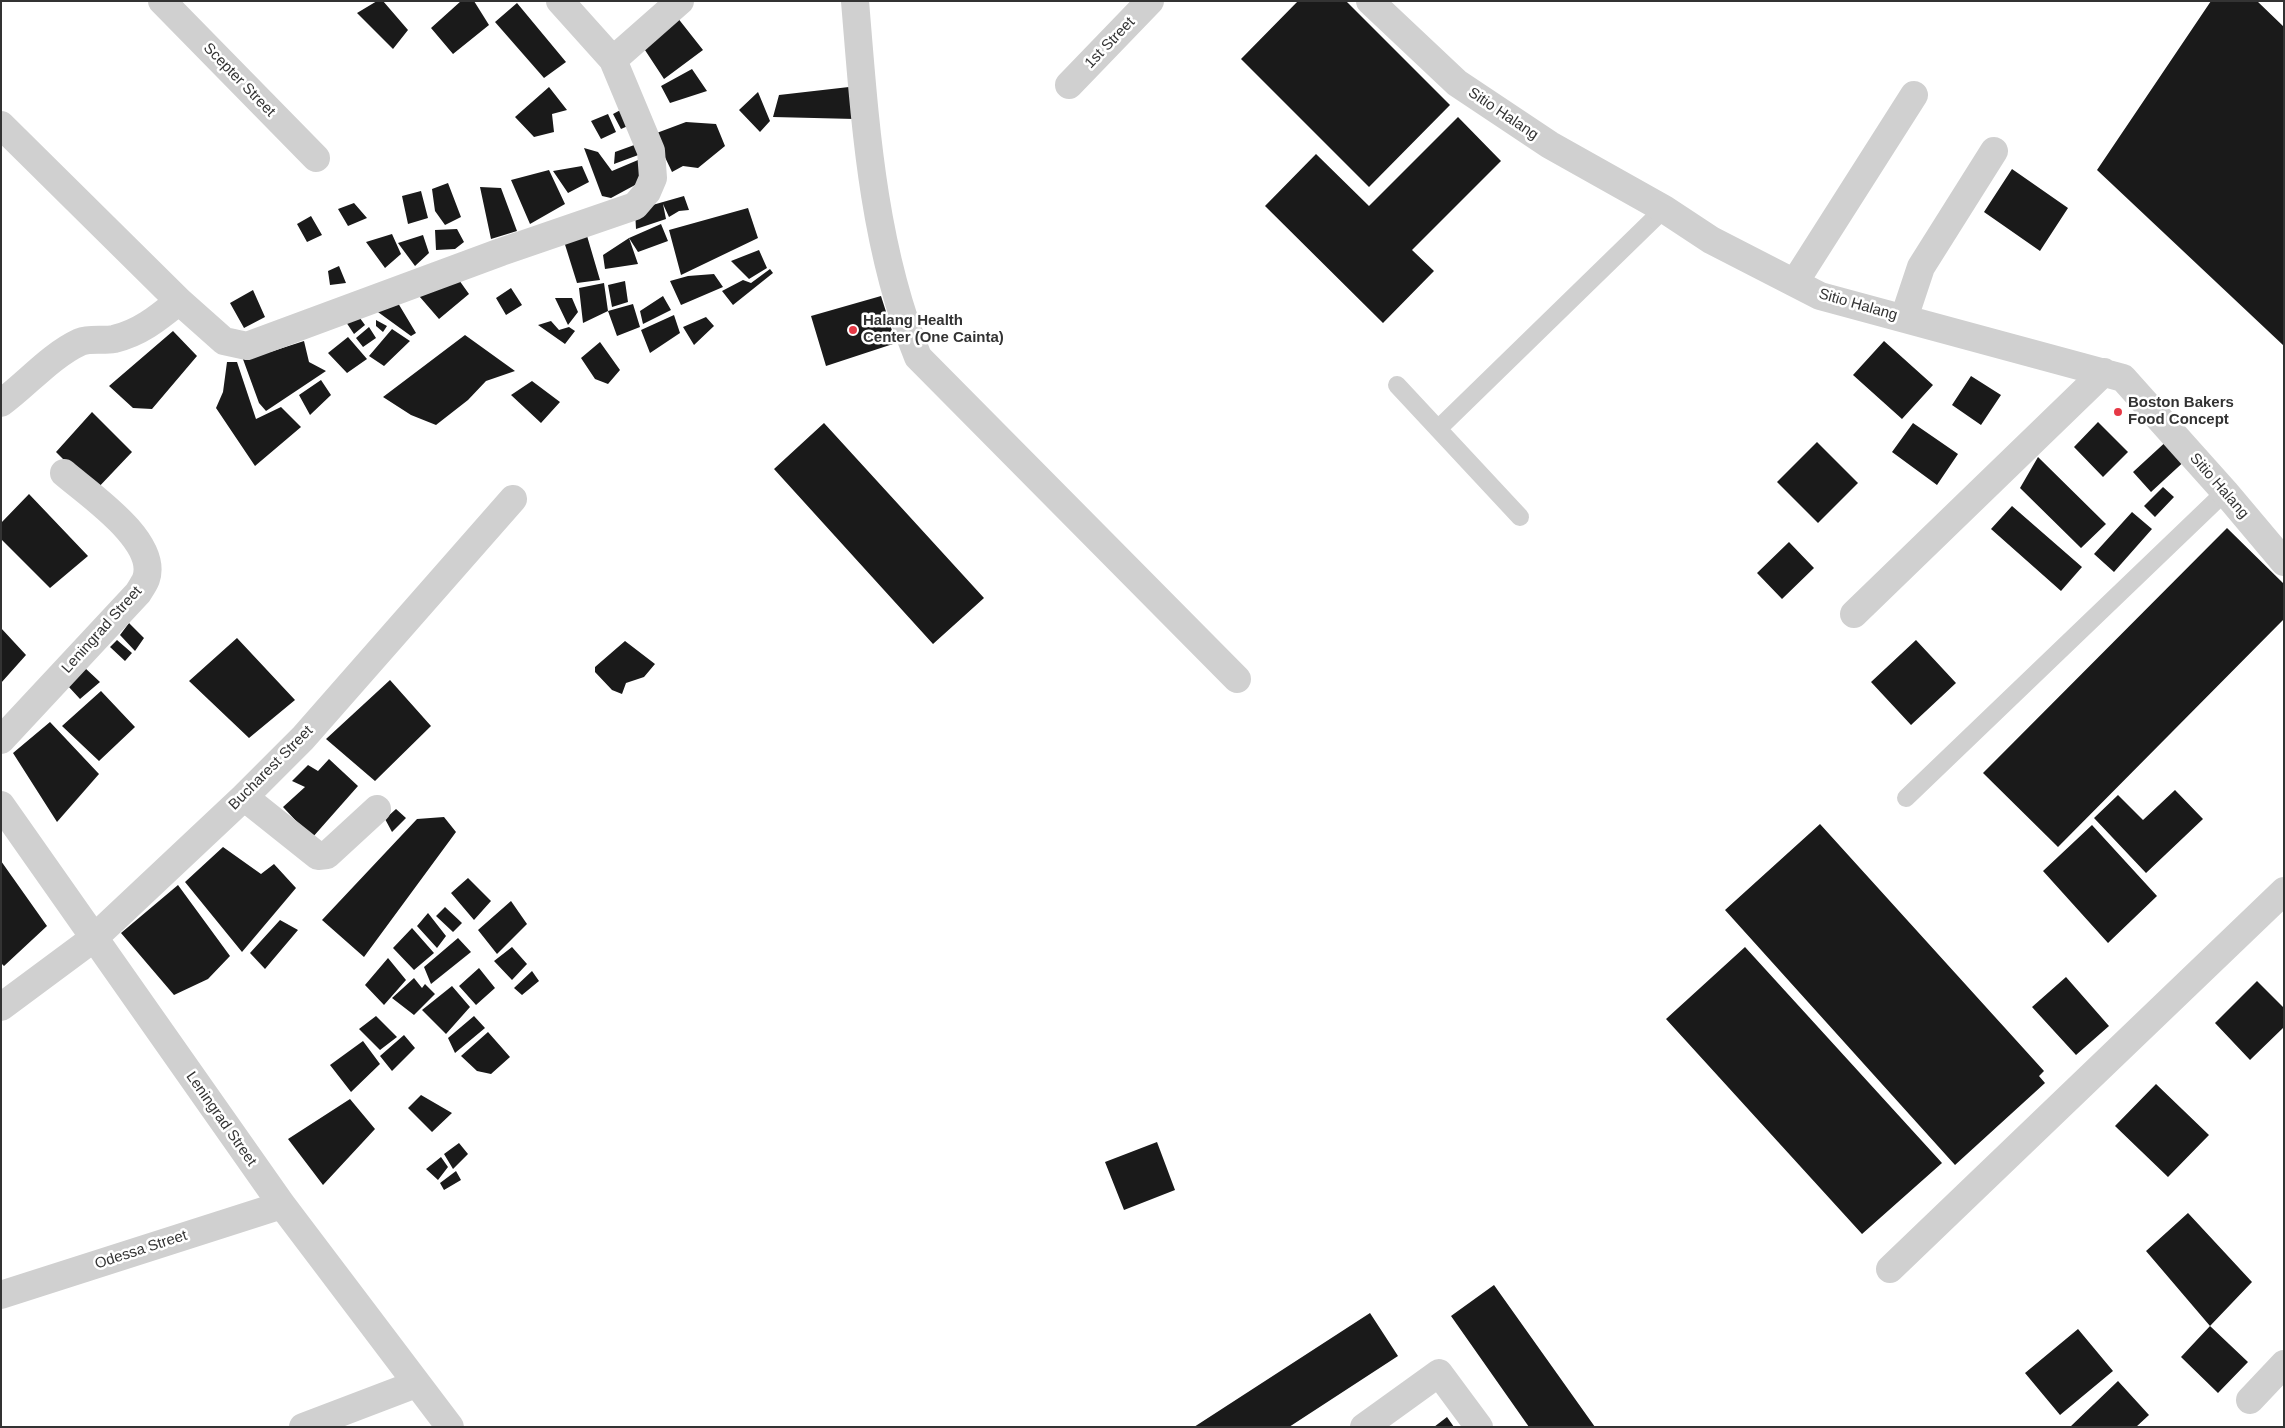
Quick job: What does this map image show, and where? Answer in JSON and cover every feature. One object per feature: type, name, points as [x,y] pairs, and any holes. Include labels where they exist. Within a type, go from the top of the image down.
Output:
[{"type":"street","name":"Scepter Street","points":[[162,1],[316,158]]},
{"type":"street","points":[[1,125],[179,301],[224,341],[247,346],[501,252],[635,206],[647,192],[653,178],[651,151],[613,60],[560,1]]},
{"type":"street","points":[[613,60],[680,1]]},
{"type":"street","points":[[855,1],[864,108],[881,234],[895,293],[918,357],[1237,679]]},
{"type":"street","name":"1st Street","points":[[1069,85],[1150,1]]},
{"type":"street","name":"Sitio Halang","points":[[1370,1],[1458,83],[1550,145],[1664,209],[1710,240],[1820,296],[2123,378],[2225,492],[2284,562]]},
{"type":"street","points":[[1795,282],[1914,95]]},
{"type":"street","points":[[1904,318],[1921,267],[1994,151]]},
{"type":"street","points":[[1,403],[33,376],[81,342],[111,340],[132,334],[149,325],[179,301]]},
{"type":"street","points":[[1854,614],[2104,372]]},
{"type":"street","name":"Leningrad Street","points":[[1,740],[138,593],[146,578],[147,562],[142,546],[130,531],[64,473]]},
{"type":"street","name":"Bucharest Street","points":[[1,1007],[94,938],[244,797],[303,738],[513,499]]},
{"type":"street","points":[[244,797],[318,856],[327,855],[377,809]]},
{"type":"street","name":"Leningrad Street","points":[[1,805],[282,1205],[450,1427]]},
{"type":"street","points":[[1890,1269],[2284,891]]},
{"type":"street","name":"Odessa Street","points":[[1,1296],[282,1205]]},
{"type":"street","points":[[2250,1400],[2284,1364]]},
{"type":"street","points":[[1364,1427],[1439,1373],[1479,1427]]},
{"type":"street","points":[[303,1427],[416,1384]]},
{"type":"lane","points":[[1438,430],[1664,209]]},
{"type":"lane","points":[[1397,385],[1520,517]]},
{"type":"lane","points":[[1906,798],[2225,492]]},
{"type":"building","points":[[377,1],[383,1],[408,30],[393,49],[357,13]]},
{"type":"building","points":[[461,1],[474,1],[489,25],[453,54],[431,28]]},
{"type":"building","points":[[1298,1],[1346,1],[1450,105],[1369,187],[1241,59]]},
{"type":"building","points":[[2211,1],[2257,1],[2284,27],[2284,346],[2097,170]]},
{"type":"building","points":[[517,3],[566,62],[544,78],[495,22]]},
{"type":"building","points":[[677,17],[703,50],[664,79],[641,44]]},
{"type":"building","points":[[692,69],[707,91],[670,103],[661,86]]},
{"type":"building","points":[[549,87],[567,110],[552,114],[554,132],[534,137],[515,117]]},
{"type":"building","points":[[849,87],[855,119],[773,117],[779,95]]},
{"type":"building","points":[[758,92],[770,121],[760,132],[739,110]]},
{"type":"building","points":[[626,107],[630,125],[621,129],[613,114]]},
{"type":"building","points":[[608,114],[616,132],[601,139],[591,121]]},
{"type":"building","points":[[1458,117],[1501,161],[1412,250],[1434,271],[1383,323],[1265,206],[1316,154],[1369,206]]},
{"type":"building","points":[[686,122],[716,124],[725,146],[698,168],[683,166],[672,172],[654,134]]},
{"type":"building","points":[[637,144],[641,154],[614,164],[615,152]]},
{"type":"building","points":[[584,148],[598,152],[612,171],[638,160],[648,178],[611,198],[602,196]]},
{"type":"building","points":[[582,166],[589,182],[568,193],[553,171]]},
{"type":"building","points":[[2012,169],[2068,208],[2040,251],[1984,212]]},
{"type":"building","points":[[549,170],[565,204],[530,224],[511,180]]},
{"type":"building","points":[[448,183],[461,217],[445,225],[435,211],[432,189]]},
{"type":"building","points":[[480,187],[501,188],[517,231],[491,239]]},
{"type":"building","points":[[421,191],[428,218],[408,224],[402,196]]},
{"type":"building","points":[[684,196],[689,210],[679,211],[669,217],[663,204],[666,219],[636,229],[635,210]]},
{"type":"building","points":[[354,203],[367,218],[348,226],[338,209]]},
{"type":"building","points":[[748,208],[758,238],[681,275],[669,230]]},
{"type":"building","points":[[311,216],[322,235],[307,242],[297,224]]},
{"type":"building","points":[[661,224],[668,241],[638,252],[629,238]]},
{"type":"building","points":[[457,229],[464,242],[455,249],[436,250],[435,230]]},
{"type":"building","points":[[585,229],[600,280],[577,283],[562,235]]},
{"type":"building","points":[[392,234],[401,254],[385,268],[366,242]]},
{"type":"building","points":[[423,235],[429,253],[415,266],[398,243]]},
{"type":"building","points":[[629,238],[638,264],[605,269],[603,255]]},
{"type":"building","points":[[759,250],[767,268],[749,279],[731,261]]},
{"type":"building","points":[[339,266],[346,283],[330,285],[328,271]]},
{"type":"building","points":[[770,269],[773,273],[733,305],[722,291],[743,280],[751,283]]},
{"type":"building","points":[[454,273],[469,294],[439,319],[413,289]]},
{"type":"building","points":[[714,274],[723,287],[681,305],[670,281],[688,276]]},
{"type":"building","points":[[625,281],[628,302],[612,307],[608,285]]},
{"type":"building","points":[[604,283],[608,311],[583,323],[579,288]]},
{"type":"building","points":[[511,288],[522,305],[506,315],[496,298]]},
{"type":"building","points":[[253,290],[265,317],[244,328],[230,303]]},
{"type":"building","points":[[663,296],[671,310],[643,324],[640,311]]},
{"type":"building","name":"Halang Health Center (One Cainta)","points":[[881,296],[896,343],[826,366],[811,316]]},
{"type":"building","points":[[395,298],[416,333],[411,336],[371,307]]},
{"type":"building","points":[[555,298],[572,298],[578,312],[568,325]]},
{"type":"building","points":[[633,304],[640,327],[617,336],[608,311]]},
{"type":"building","points":[[357,314],[365,325],[354,334],[346,322]]},
{"type":"building","points":[[674,315],[680,333],[650,353],[641,330]]},
{"type":"building","points":[[706,317],[714,326],[694,345],[683,327]]},
{"type":"building","points":[[376,320],[387,326],[383,332],[376,326]]},
{"type":"building","points":[[551,321],[559,330],[569,327],[575,331],[565,344],[538,325]]},
{"type":"building","points":[[369,327],[376,338],[363,347],[356,338]]},
{"type":"building","points":[[392,329],[410,341],[384,366],[369,356]]},
{"type":"building","points":[[173,331],[197,356],[152,409],[133,408],[109,386]]},
{"type":"building","points":[[465,335],[515,371],[486,381],[468,400],[436,425],[411,415],[383,397]]},
{"type":"building","points":[[348,337],[367,359],[347,373],[328,353]]},
{"type":"building","points":[[304,341],[309,362],[326,371],[266,411],[259,403],[240,351],[270,352]]},
{"type":"building","points":[[1884,341],[1933,385],[1902,419],[1853,375]]},
{"type":"building","points":[[600,342],[620,370],[608,384],[595,379],[581,358]]},
{"type":"building","points":[[227,362],[237,362],[256,419],[281,407],[301,427],[255,466],[216,408],[223,392]]},
{"type":"building","points":[[1971,376],[2001,395],[1981,425],[1952,405]]},
{"type":"building","points":[[321,380],[331,395],[310,415],[299,395]]},
{"type":"building","points":[[532,381],[560,402],[541,423],[511,395]]},
{"type":"building","points":[[92,412],[132,452],[95,491],[56,452]]},
{"type":"building","points":[[2098,422],[2128,452],[2103,477],[2074,447]]},
{"type":"building","points":[[824,423],[984,598],[933,644],[774,469]]},
{"type":"building","points":[[1913,423],[1958,454],[1937,485],[1892,452]]},
{"type":"building","points":[[2170,438],[2189,457],[2151,492],[2133,472]]},
{"type":"building","points":[[1817,442],[1858,483],[1818,523],[1777,482]]},
{"type":"building","points":[[2038,457],[2106,524],[2081,548],[2020,488]]},
{"type":"building","points":[[2163,487],[2174,497],[2155,517],[2144,506]]},
{"type":"building","points":[[29,494],[88,556],[50,588],[1,539],[1,523]]},
{"type":"building","points":[[2012,506],[2082,567],[2061,591],[1991,529]]},
{"type":"building","points":[[2132,512],[2152,529],[2114,572],[2094,554]]},
{"type":"building","points":[[2227,528],[2284,584],[2284,619],[2058,847],[1983,773]]},
{"type":"building","points":[[1789,542],[1814,568],[1782,599],[1757,573]]},
{"type":"building","points":[[129,623],[144,638],[135,651],[120,635]]},
{"type":"building","points":[[1,628],[26,655],[1,683]]},
{"type":"building","points":[[237,638],[295,700],[249,738],[189,681]]},
{"type":"building","points":[[117,640],[132,653],[125,661],[110,647]]},
{"type":"building","points":[[1916,640],[1956,683],[1911,725],[1871,682]]},
{"type":"building","points":[[625,641],[655,664],[644,677],[626,683],[622,694],[612,690],[595,672],[595,667]]},
{"type":"building","points":[[84,667],[100,682],[80,699],[68,686]]},
{"type":"building","points":[[390,680],[431,726],[375,781],[326,739]]},
{"type":"building","points":[[101,691],[135,727],[99,761],[62,726]]},
{"type":"building","points":[[50,722],[99,774],[57,822],[13,753]]},
{"type":"building","points":[[329,759],[358,786],[312,838],[283,807],[305,787],[292,781],[308,765],[318,771]]},
{"type":"building","points":[[2175,790],[2203,819],[2146,873],[2094,818],[2118,795],[2143,820]]},
{"type":"building","points":[[396,809],[406,818],[392,832],[385,819]]},
{"type":"building","points":[[444,817],[456,832],[364,957],[322,920],[417,819]]},
{"type":"building","points":[[1820,824],[2044,1071],[2039,1076],[2045,1083],[1955,1165],[1725,910]]},
{"type":"building","points":[[2092,825],[2157,896],[2108,943],[2043,871]]},
{"type":"building","points":[[223,847],[261,874],[274,864],[296,888],[242,952],[185,882]]},
{"type":"building","points":[[1,861],[47,926],[4,966],[1,963]]},
{"type":"building","points":[[468,878],[491,901],[474,920],[451,893]]},
{"type":"building","points":[[178,885],[230,956],[208,979],[174,995],[121,933]]},
{"type":"building","points":[[511,901],[527,924],[497,954],[478,930]]},
{"type":"building","points":[[445,907],[462,923],[453,932],[436,916]]},
{"type":"building","points":[[428,913],[446,936],[437,948],[417,926]]},
{"type":"building","points":[[280,920],[298,930],[265,969],[250,953]]},
{"type":"building","points":[[412,928],[434,953],[414,970],[393,948]]},
{"type":"building","points":[[458,938],[471,952],[431,984],[424,967]]},
{"type":"building","points":[[512,947],[527,964],[512,980],[494,961]]},
{"type":"building","points":[[1745,947],[1942,1163],[1862,1234],[1666,1019]]},
{"type":"building","points":[[388,958],[406,980],[384,1005],[365,985]]},
{"type":"building","points":[[479,968],[495,988],[476,1005],[459,986]]},
{"type":"building","points":[[532,971],[539,981],[522,995],[514,988]]},
{"type":"building","points":[[2066,977],[2109,1026],[2076,1055],[2032,1007]]},
{"type":"building","points":[[414,978],[422,988],[425,984],[435,994],[414,1015],[392,998]]},
{"type":"building","points":[[2257,981],[2284,1008],[2284,1027],[2250,1060],[2215,1023]]},
{"type":"building","points":[[452,986],[470,1007],[446,1034],[422,1010]]},
{"type":"building","points":[[376,1016],[397,1037],[380,1050],[359,1029]]},
{"type":"building","points":[[474,1016],[485,1028],[455,1053],[448,1038]]},
{"type":"building","points":[[488,1032],[510,1057],[491,1074],[477,1071],[461,1056]]},
{"type":"building","points":[[404,1035],[415,1048],[392,1071],[380,1056]]},
{"type":"building","points":[[363,1041],[380,1064],[351,1092],[330,1065]]},
{"type":"building","points":[[2156,1084],[2209,1135],[2168,1177],[2115,1126]]},
{"type":"building","points":[[421,1095],[452,1113],[432,1132],[408,1108]]},
{"type":"building","points":[[350,1099],[375,1129],[323,1185],[288,1139]]},
{"type":"building","points":[[1157,1142],[1175,1190],[1124,1210],[1105,1162]]},
{"type":"building","points":[[459,1143],[468,1154],[453,1169],[444,1154]]},
{"type":"building","points":[[441,1157],[448,1167],[438,1180],[426,1169]]},
{"type":"building","points":[[456,1171],[461,1180],[444,1190],[440,1183]]},
{"type":"building","points":[[2188,1213],[2252,1282],[2210,1326],[2146,1251]]},
{"type":"building","points":[[1494,1285],[1595,1427],[1529,1427],[1451,1316]]},
{"type":"building","points":[[1370,1313],[1398,1356],[1289,1427],[1194,1427]]},
{"type":"building","points":[[2210,1326],[2248,1362],[2218,1393],[2181,1357]]},
{"type":"building","points":[[2078,1329],[2113,1371],[2060,1415],[2025,1373]]},
{"type":"building","points":[[2118,1381],[2149,1415],[2136,1427],[2070,1427]]},
{"type":"building","points":[[1447,1417],[1454,1427],[1434,1427]]},
{"type":"place","name":"Halang Health Center (One Cainta)","points":[[853,330]]},
{"type":"place","name":"Boston Bakers Food Concept","points":[[2118,412]]}]
